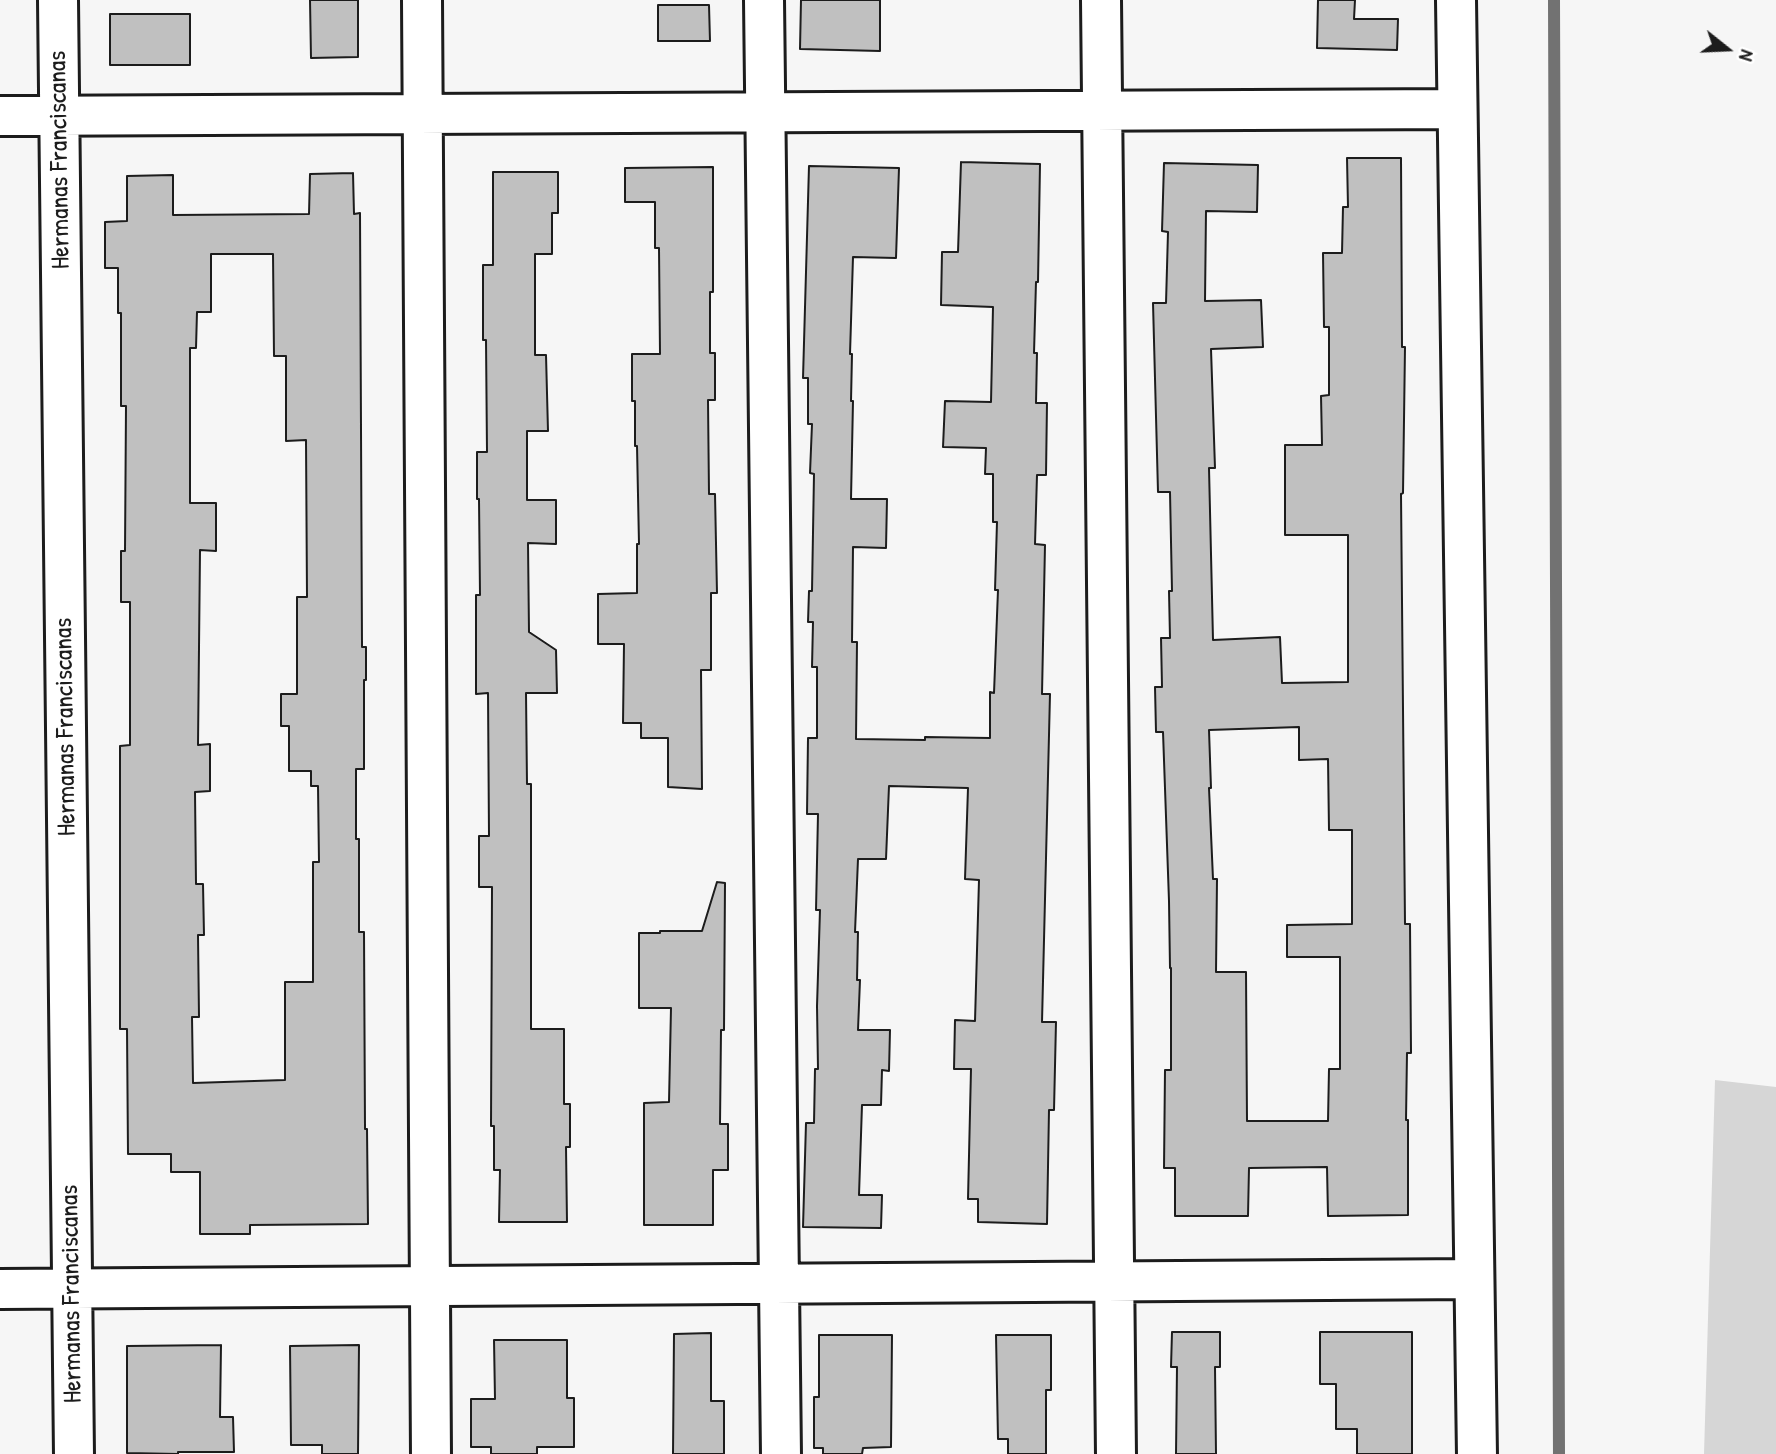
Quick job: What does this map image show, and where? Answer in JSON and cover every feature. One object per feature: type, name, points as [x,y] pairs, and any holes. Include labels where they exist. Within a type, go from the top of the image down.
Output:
[{"type":"street","name":"Hermanas Franciscanas","points":[[58,0],[74,1454]]},
{"type":"street","points":[[422,0],[431,1454]]},
{"type":"street","points":[[764,0],[781,1454]]},
{"type":"street","points":[[1101,0],[1116,1454]]},
{"type":"street","points":[[1456,0],[1477,1454]]},
{"type":"street","points":[[0,116],[1457,109]]},
{"type":"street","points":[[0,1289],[1474,1279]]},
{"type":"shaded area","points":[[1715,1080],[1776,1087],[1776,1454],[1704,1454]]},
{"type":"building","points":[[310,0],[358,0],[358,57],[311,58]]},
{"type":"building","points":[[801,0],[880,0],[880,51],[800,49]]},
{"type":"building","points":[[1318,0],[1355,0],[1354,19],[1398,19],[1397,50],[1317,48]]},
{"type":"building","points":[[658,5],[709,5],[710,41],[658,41]]},
{"type":"building","points":[[110,14],[190,14],[190,65],[110,65]]},
{"type":"building","points":[[1347,158],[1401,158],[1402,347],[1405,347],[1401,494],[1405,924],[1410,924],[1411,1053],[1407,1053],[1408,1215],[1328,1216],[1327,1167],[1249,1168],[1248,1216],[1175,1216],[1175,1168],[1164,1168],[1165,1070],[1171,1070],[1171,968],[1163,732],[1156,732],[1155,687],[1162,687],[1161,638],[1170,638],[1169,591],[1172,591],[1170,492],[1158,492],[1153,303],[1166,303],[1168,232],[1162,231],[1164,163],[1258,165],[1257,212],[1206,211],[1205,301],[1261,300],[1263,347],[1211,349],[1215,468],[1209,468],[1213,640],[1280,637],[1282,683],[1348,682],[1348,535],[1285,535],[1285,445],[1322,445],[1321,396],[1329,395],[1329,327],[1324,327],[1323,253],[1342,253],[1343,207],[1348,207]],"holes":[[[1299,727],[1299,760],[1328,759],[1329,830],[1352,830],[1352,924],[1287,925],[1287,957],[1340,957],[1340,1069],[1329,1069],[1328,1121],[1247,1121],[1246,972],[1216,972],[1217,879],[1213,879],[1209,730]]]},
{"type":"building","points":[[961,162],[1040,164],[1034,353],[1037,353],[1036,403],[1047,403],[1046,475],[1037,475],[1035,544],[1045,545],[1042,694],[1050,694],[1042,1022],[1056,1022],[1054,1110],[1049,1110],[1047,1224],[978,1222],[978,1199],[968,1199],[971,1069],[954,1069],[955,1020],[975,1021],[979,880],[965,879],[968,788],[889,786],[886,859],[858,859],[855,932],[858,932],[857,980],[860,980],[858,1030],[890,1030],[889,1071],[882,1070],[881,1105],[862,1105],[859,1195],[882,1195],[881,1228],[803,1227],[806,1123],[814,1123],[815,1069],[818,1069],[820,910],[816,910],[818,814],[807,814],[808,738],[817,738],[817,667],[812,667],[813,622],[808,622],[809,591],[812,591],[814,474],[810,473],[812,424],[808,424],[808,378],[803,378],[809,166],[899,168],[896,258],[853,257],[850,354],[853,401],[851,499],[887,499],[886,548],[853,547],[852,642],[857,642],[856,739],[925,740],[925,737],[990,738],[990,692],[994,693],[998,590],[995,590],[997,522],[993,522],[993,474],[985,474],[986,448],[943,447],[945,401],[991,402],[993,307],[941,305],[942,252],[958,252]]},
{"type":"building","points":[[713,167],[710,353],[715,353],[715,400],[708,400],[709,494],[715,494],[717,593],[711,593],[711,670],[701,670],[702,789],[668,787],[668,738],[641,738],[641,723],[623,723],[624,644],[598,644],[598,594],[637,593],[637,446],[635,401],[632,401],[632,354],[660,354],[659,248],[655,248],[655,202],[625,202],[625,168]]},
{"type":"building","points":[[493,172],[558,172],[558,213],[552,213],[552,254],[535,254],[535,355],[546,355],[548,431],[527,431],[527,500],[556,500],[556,544],[528,543],[529,632],[556,650],[557,693],[526,693],[527,784],[531,784],[531,1029],[564,1029],[564,1104],[570,1104],[570,1147],[566,1147],[567,1222],[499,1222],[500,1170],[494,1170],[494,1126],[491,1126],[492,887],[479,887],[479,836],[489,836],[488,693],[476,694],[476,595],[480,595],[477,452],[487,452],[483,265],[493,265]]},
{"type":"building","points":[[353,173],[354,214],[360,213],[362,647],[366,647],[366,680],[364,769],[356,769],[356,839],[359,839],[359,932],[364,932],[368,1224],[250,1225],[250,1234],[200,1234],[200,1172],[171,1172],[171,1154],[128,1154],[127,1029],[120,1029],[120,746],[130,745],[130,602],[121,602],[121,551],[125,551],[126,406],[121,406],[118,268],[105,268],[105,222],[127,221],[127,176],[173,175],[173,215],[309,214],[310,174]],"holes":[[[211,254],[273,254],[274,356],[286,356],[286,441],[306,440],[307,597],[297,597],[297,694],[281,694],[281,726],[289,726],[289,771],[311,771],[311,786],[318,786],[319,862],[313,862],[313,982],[285,982],[285,1080],[193,1083],[192,1017],[199,1017],[198,935],[204,935],[203,884],[196,884],[195,792],[210,791],[210,744],[198,745],[200,550],[216,551],[216,503],[190,503],[190,348],[196,348],[197,312],[211,312]]]},
{"type":"building","points":[[717,882],[725,883],[720,1124],[728,1124],[728,1170],[713,1170],[713,1225],[644,1225],[644,1103],[669,1102],[671,1008],[639,1008],[639,933],[702,931]]},
{"type":"building","points":[[1172,1332],[1220,1332],[1220,1367],[1215,1367],[1216,1454],[1176,1454],[1177,1367],[1171,1367]]},
{"type":"building","points":[[1320,1332],[1412,1332],[1412,1454],[1357,1454],[1357,1429],[1336,1429],[1336,1384],[1320,1384]]},
{"type":"building","points":[[711,1333],[711,1401],[724,1401],[724,1454],[673,1454],[674,1334]]},
{"type":"building","points":[[819,1335],[892,1335],[891,1447],[863,1448],[862,1454],[823,1454],[823,1448],[814,1448],[814,1397],[819,1397]]},
{"type":"building","points":[[996,1335],[1051,1335],[1051,1390],[1046,1390],[1046,1454],[1008,1454],[1008,1439],[998,1439]]},
{"type":"building","points":[[494,1340],[567,1340],[567,1398],[574,1398],[574,1447],[537,1447],[537,1454],[491,1454],[491,1447],[471,1447],[471,1399],[495,1399]]},
{"type":"building","points":[[221,1345],[220,1417],[233,1417],[234,1452],[127,1453],[127,1346]]},
{"type":"building","points":[[359,1345],[358,1454],[322,1454],[322,1445],[291,1445],[290,1346]]},
{"type":"waterway","points":[[1554,0],[1559,1454]]}]
